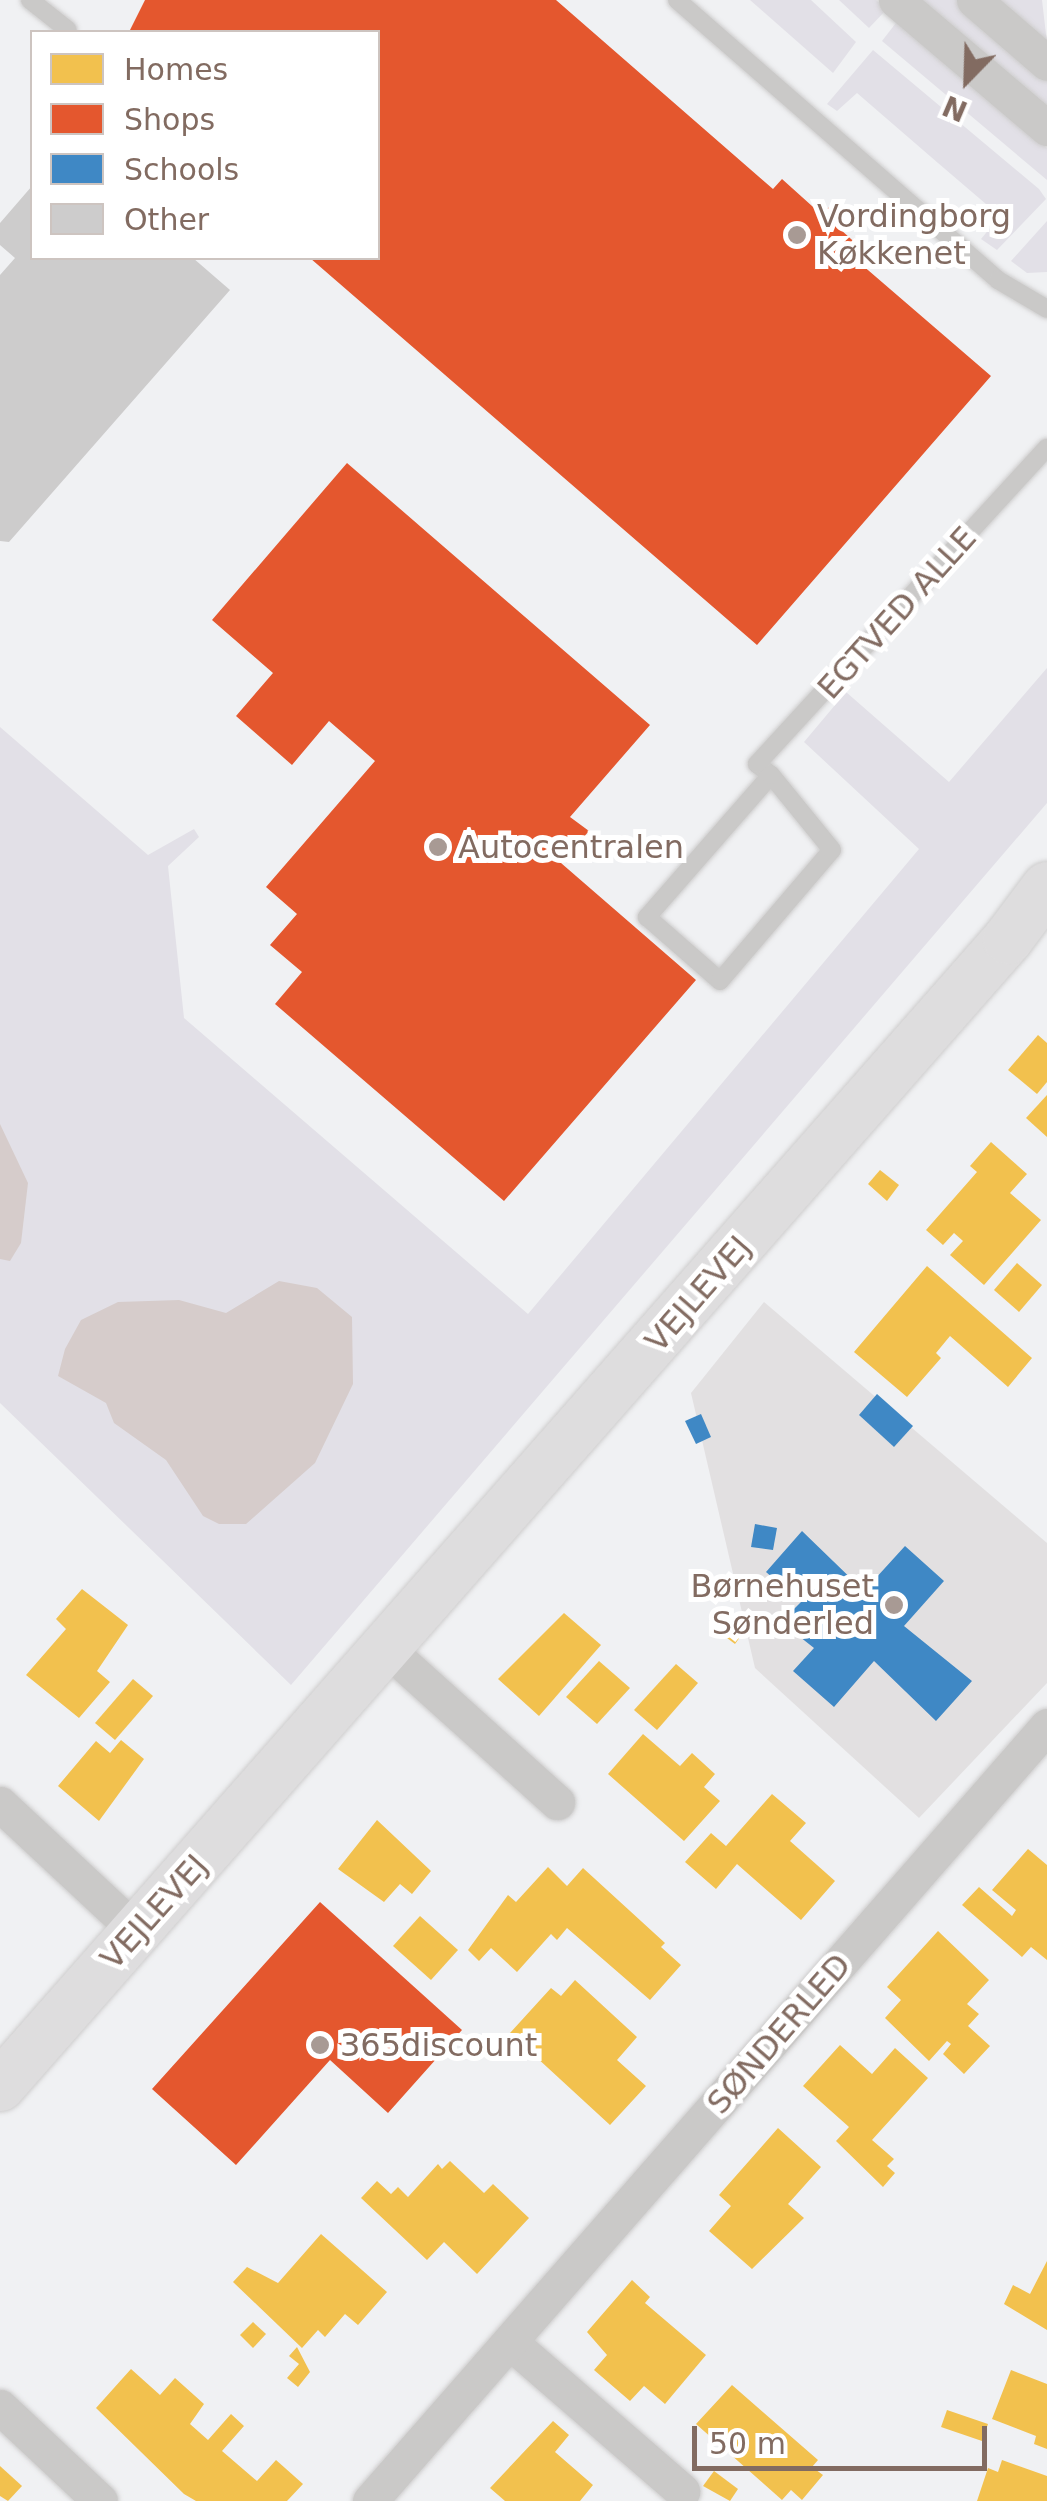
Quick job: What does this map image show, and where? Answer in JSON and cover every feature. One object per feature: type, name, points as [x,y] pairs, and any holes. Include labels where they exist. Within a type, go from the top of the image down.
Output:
[{"type":"street","points":[[896,0],[1047,128]]},
{"type":"street","points":[[974,0],[1047,63]]},
{"type":"street","name":"VEJLEVEJ","points":[[0,2086],[1008,939],[1047,887]]},
{"type":"street","name":"VEJLEVEJ","points":[[1008,939],[1047,904]]},
{"type":"street","points":[[387,1649],[557,1802]]},
{"type":"street","name":"SØNDERLED","points":[[370,2501],[1047,1726]]},
{"type":"street","points":[[0,1804],[136,1931]]},
{"type":"street","points":[[510,2342],[682,2491]]},
{"type":"street","points":[[0,2407],[100,2501]]},
{"type":"lane","points":[[30,0],[68,30]]},
{"type":"lane","points":[[677,0],[998,280],[1047,309]]},
{"type":"lane","name":"EGTVED ALLE","points":[[770,775],[646,916],[720,981],[832,850],[770,775],[757,764],[1047,448]]},
{"type":"shaded area","points":[[750,0],[811,0],[856,42],[833,73]]},
{"type":"shaded area","points":[[839,0],[876,0],[887,9],[869,28]]},
{"type":"shaded area","points":[[921,0],[960,0],[1047,74],[1047,113]]},
{"type":"shaded area","points":[[997,0],[1042,0],[1047,43]]},
{"type":"shaded area","points":[[899,19],[1047,148],[1047,180],[882,41]]},
{"type":"shaded area","points":[[873,50],[1039,189],[1046,199],[997,250],[981,239],[1000,216],[857,93],[837,111],[827,104]]},
{"type":"shaded area","points":[[1047,221],[1047,272],[1027,273],[1011,261]]},
{"type":"shaded area","points":[[1047,668],[1047,803],[291,1685],[0,1403],[0,727],[148,855],[194,829],[199,837],[168,866],[184,1018],[528,1314],[919,849],[804,742],[846,692],[949,782]]},
{"type":"shaded area","points":[[0,1124],[28,1183],[21,1243],[10,1261],[0,1259]]},
{"type":"shaded area","points":[[279,1281],[317,1288],[352,1317],[353,1384],[315,1463],[246,1524],[219,1524],[203,1516],[166,1460],[114,1423],[106,1403],[58,1376],[65,1349],[81,1320],[118,1302],[179,1300],[226,1313]]},
{"type":"shaded area","name":"Børnehuset Sønderled","points":[[764,1302],[1047,1543],[1047,1683],[919,1818],[755,1668],[691,1393]]},
{"type":"building: Homes","points":[[1038,1035],[1047,1043],[1047,1082],[1037,1094],[1008,1070]]},
{"type":"building: Homes","points":[[1047,1095],[1047,1137],[1026,1118]]},
{"type":"building: Homes","points":[[991,1142],[1027,1174],[1010,1193],[1041,1220],[984,1285],[950,1255],[963,1241],[954,1233],[943,1245],[926,1230],[977,1172],[970,1166]]},
{"type":"building: Homes","points":[[880,1170],[899,1185],[887,1201],[868,1184]]},
{"type":"building: Homes","points":[[1017,1263],[1042,1285],[1019,1312],[994,1290]]},
{"type":"building: Homes","points":[[927,1266],[1032,1358],[1008,1387],[950,1336],[936,1353],[941,1358],[907,1397],[854,1352]]},
{"type":"building: Homes","points":[[82,1589],[128,1625],[97,1671],[110,1682],[79,1718],[26,1675],[66,1629],[56,1619]]},
{"type":"building: Homes","points":[[564,1613],[601,1645],[539,1716],[498,1679]]},
{"type":"building: Homes","points":[[725,1615],[745,1630],[735,1644],[715,1629]]},
{"type":"building: Homes","points":[[599,1661],[630,1688],[597,1724],[566,1697]]},
{"type":"building: Homes","points":[[676,1664],[698,1683],[657,1730],[634,1710]]},
{"type":"building: Homes","points":[[133,1679],[153,1696],[115,1740],[95,1723]]},
{"type":"building: Homes","points":[[643,1734],[680,1766],[692,1753],[715,1774],[704,1787],[720,1801],[684,1841],[608,1774]]},
{"type":"building: Homes","points":[[121,1740],[144,1759],[99,1821],[58,1786],[96,1741],[110,1753]]},
{"type":"building: Homes","points":[[772,1794],[806,1823],[790,1841],[835,1881],[801,1920],[737,1864],[716,1889],[685,1862],[711,1833],[726,1846]]},
{"type":"building: Homes","points":[[377,1820],[431,1871],[412,1894],[400,1884],[384,1902],[338,1869]]},
{"type":"building: Homes","points":[[1028,1849],[1047,1865],[1047,1960],[1031,1947],[1022,1957],[962,1905],[979,1887],[1012,1916],[1016,1910],[992,1890]]},
{"type":"building: Homes","points":[[548,1867],[567,1886],[583,1868],[665,1943],[661,1947],[681,1965],[650,2000],[567,1928],[557,1940],[551,1934],[517,1972],[491,1948],[479,1961],[468,1950],[508,1895],[516,1902]]},
{"type":"building: Homes","points":[[420,1916],[458,1950],[431,1980],[393,1946]]},
{"type":"building: Homes","points":[[938,1931],[989,1980],[967,2004],[979,2014],[968,2026],[990,2046],[964,2074],[943,2054],[951,2044],[947,2041],[929,2061],[885,2018],[901,2000],[887,1987]]},
{"type":"building: Homes","points":[[575,1980],[637,2037],[617,2060],[646,2086],[610,2125],[510,2033],[551,1988],[561,1996]]},
{"type":"building: Homes","points":[[840,2045],[872,2074],[895,2048],[928,2078],[872,2140],[894,2159],[887,2166],[895,2173],[883,2187],[836,2141],[849,2127],[803,2086]]},
{"type":"building: Homes","points":[[778,2128],[821,2167],[788,2204],[804,2218],[752,2269],[709,2231],[731,2206],[719,2195]]},
{"type":"building: Homes","points":[[450,2161],[484,2193],[493,2184],[529,2218],[477,2274],[444,2242],[427,2260],[361,2198],[377,2181],[391,2194],[398,2187],[408,2197],[438,2164],[442,2169]]},
{"type":"building: Homes","points":[[321,2234],[387,2292],[358,2325],[345,2314],[325,2337],[318,2330],[302,2348],[233,2282],[247,2267],[278,2283]]},
{"type":"building: Homes","points":[[1047,2261],[1047,2330],[1004,2304],[1013,2285],[1030,2294]]},
{"type":"building: Homes","points":[[632,2280],[650,2297],[645,2303],[706,2355],[665,2404],[644,2386],[630,2401],[594,2370],[607,2355],[587,2332]]},
{"type":"building: Homes","points":[[253,2322],[266,2334],[253,2348],[240,2335]]},
{"type":"building: Homes","points":[[297,2347],[310,2372],[298,2387],[287,2378],[299,2364],[289,2356]]},
{"type":"building: Homes","points":[[131,2369],[160,2395],[175,2378],[204,2404],[190,2424],[208,2440],[231,2414],[244,2426],[222,2451],[257,2481],[276,2460],[303,2484],[287,2501],[196,2501],[184,2494],[96,2408]]},
{"type":"building: Homes","points":[[1011,2370],[1047,2384],[1047,2449],[1034,2444],[1036,2436],[992,2419]]},
{"type":"building: Homes","points":[[732,2385],[818,2460],[812,2467],[823,2475],[802,2500],[791,2490],[782,2500],[696,2424]]},
{"type":"building: Homes","points":[[947,2410],[988,2424],[982,2441],[941,2427]]},
{"type":"building: Homes","points":[[553,2421],[569,2435],[555,2452],[593,2485],[580,2501],[505,2501],[490,2488]]},
{"type":"building: Homes","points":[[1002,2460],[1047,2476],[1047,2501],[977,2501],[988,2468],[998,2472]]},
{"type":"building: Homes","points":[[0,2466],[22,2486],[8,2501],[0,2496]]},
{"type":"building: Homes","points":[[714,2471],[738,2489],[730,2501],[703,2486]]},
{"type":"building: Shops","points":[[145,0],[556,0],[773,189],[782,179],[822,215],[830,206],[847,221],[840,229],[862,249],[854,258],[991,376],[757,645],[312,260],[380,260],[380,30],[130,30]]},
{"type":"building: Shops","name":"Autocentralen","points":[[347,463],[650,725],[570,817],[589,831],[561,863],[696,980],[504,1201],[275,1004],[302,972],[270,945],[297,914],[266,887],[375,761],[329,721],[292,765],[236,716],[273,673],[212,620]]},
{"type":"building: Shops","name":"365discount","points":[[320,1902],[462,2030],[388,2113],[330,2060],[236,2165],[152,2089]]},
{"type":"building: Schools","points":[[877,1394],[913,1426],[894,1447],[859,1415]]},
{"type":"building: Schools","points":[[701,1414],[711,1437],[696,1444],[685,1421]]},
{"type":"building: Schools","points":[[755,1524],[777,1528],[773,1550],[751,1547]]},
{"type":"building: Schools","points":[[802,1531],[864,1591],[905,1546],[944,1581],[904,1626],[972,1681],[936,1721],[874,1661],[834,1707],[793,1671],[814,1648],[781,1622],[801,1602],[766,1572]]},
{"type":"building: Schools","points":[[768,1579],[771,1593],[753,1597],[750,1582]]},
{"type":"building: Other","points":[[30,188],[30,260],[195,260],[230,290],[9,542],[0,541],[0,275],[15,258],[0,245],[0,223]]},
{"type":"place","name":"Vordingborg Køkkenet","points":[[797,235]]},
{"type":"place","name":"Autocentralen","points":[[438,847]]},
{"type":"place","name":"Børnehuset Sønderled","points":[[894,1605]]},
{"type":"place","name":"365discount","points":[[320,2045]]}]
